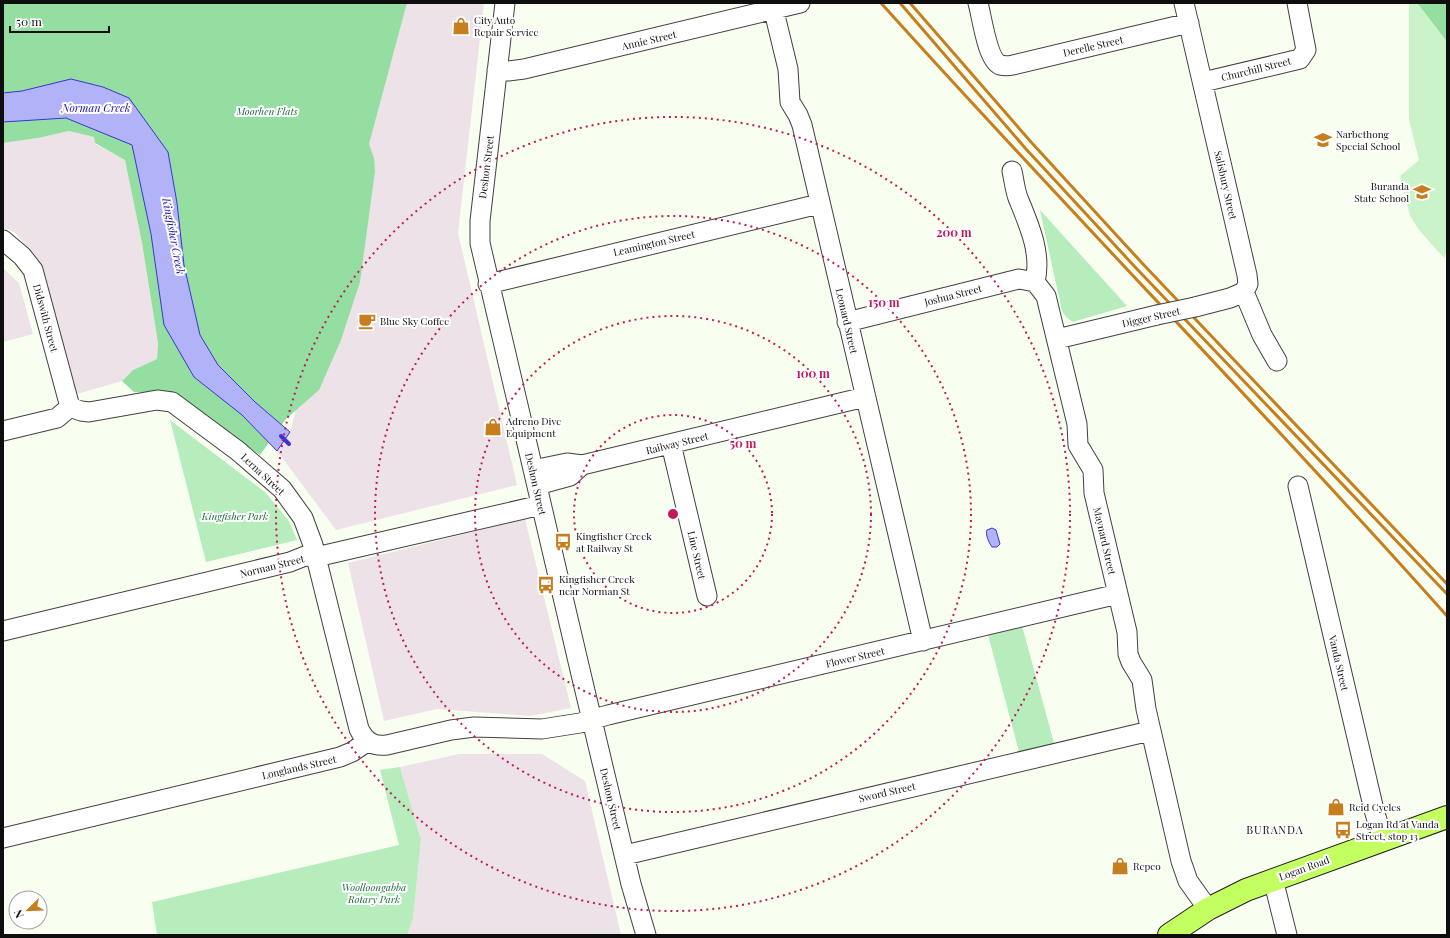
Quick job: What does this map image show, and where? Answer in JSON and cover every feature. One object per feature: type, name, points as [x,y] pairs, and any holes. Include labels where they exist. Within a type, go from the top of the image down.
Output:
[{"type":"main road","name":"Logan Road","points":[[1169,935],[1208,909],[1246,890],[1447,817]]},
{"type":"street","name":"Deshon Street","points":[[505,3],[479,232],[480,243],[488,284],[624,855],[646,935]]},
{"type":"street","name":"Annie Street","points":[[497,70],[508,71],[524,69],[773,7],[800,3]]},
{"type":"street","name":"Derelle Street","points":[[978,3],[989,48],[997,62],[1003,66],[1189,23]]},
{"type":"street","name":"Salisbury Street","points":[[1184,3],[1247,275],[1248,284],[1244,292]]},
{"type":"street","name":"Churchill Street","points":[[1203,82],[1300,59],[1306,50],[1297,3]]},
{"type":"street","name":"Leonard Street","points":[[773,7],[789,76],[790,102],[800,119],[923,641]]},
{"type":"street","points":[[1012,171],[1018,197],[1027,217],[1036,253],[1038,271],[1035,282]]},
{"type":"street","name":"Leamington Street","points":[[488,284],[820,204]]},
{"type":"street","name":"Didswith Street","points":[[3,240],[22,256],[34,270],[70,407]]},
{"type":"street","name":"Joshua Street","points":[[847,322],[1020,279],[1035,282]]},
{"type":"street","name":"Maynard Street","points":[[1035,282],[1046,296],[1077,424],[1078,445],[1093,470],[1094,493],[1127,632],[1128,654],[1142,680],[1150,731],[1184,872],[1188,881],[1208,909]]},
{"type":"street","name":"Digger Street","points":[[1057,339],[1230,298],[1244,292]]},
{"type":"street","points":[[1244,292],[1262,335],[1277,361]]},
{"type":"street","name":"Railway Street","points":[[535,477],[570,476],[582,465],[865,397]]},
{"type":"street","name":"Lerna Street","points":[[70,407],[89,412],[157,400],[172,402],[238,451],[282,489],[303,518],[316,557],[359,729],[368,741]]},
{"type":"street","points":[[3,431],[57,418],[70,407]]},
{"type":"street","name":"Line Street","points":[[671,444],[707,596]]},
{"type":"street","name":"Vanda Street","points":[[1298,486],[1374,810],[1383,840]]},
{"type":"street","name":"Norman Street","points":[[3,631],[290,562],[305,556],[316,557],[541,505]]},
{"type":"street","name":"Flower Street","points":[[592,719],[1118,594]]},
{"type":"street","points":[[368,741],[382,746],[450,730],[474,727],[542,729],[580,723],[592,719]]},
{"type":"street","name":"Sword Street","points":[[624,855],[1150,731]]},
{"type":"street","name":"Longlands Street","points":[[3,838],[340,757],[352,752],[368,741]]},
{"type":"street","points":[[1273,879],[1287,935]]},
{"type":"shaded area","points":[[407,3],[484,3],[458,233],[517,485],[336,530],[277,451],[290,432]]},
{"type":"shaded area","points":[[69,131],[94,137],[95,144],[125,159],[142,243],[158,343],[157,359],[133,370],[122,381],[77,394],[40,261],[14,232],[3,228],[3,143],[38,138]]},
{"type":"shaded area","points":[[3,268],[19,283],[33,334],[3,342]]},
{"type":"shaded area","points":[[525,519],[571,708],[530,716],[437,709],[384,721],[348,563]]},
{"type":"shaded area","points":[[459,754],[542,754],[585,781],[621,935],[407,935],[413,919],[421,840],[400,767]]},
{"type":"green space","name":"Moorhen Flats","points":[[3,3],[407,3],[369,144],[374,158],[375,171],[360,282],[341,340],[319,390],[286,419],[260,455],[170,393],[134,392],[122,381],[133,370],[157,359],[158,343],[142,243],[125,160],[95,143],[94,137],[69,131],[38,138],[3,143]]},
{"type":"green space","points":[[1409,3],[1417,3],[1447,42],[1447,251],[1444,258],[1419,230],[1410,216],[1400,176],[1419,160],[1409,120]]},
{"type":"green space","points":[[1417,3],[1447,3],[1447,42]]},
{"type":"green space","points":[[1040,210],[1127,306],[1073,322],[1066,317],[1062,311]]},
{"type":"green space","name":"Kingfisher Park","points":[[170,420],[265,492],[289,521],[297,540],[206,562]]},
{"type":"green space","points":[[1021,622],[1054,743],[1019,752],[987,631]]},
{"type":"green space","name":"Woolloongabba Rotary Park","points":[[400,767],[421,840],[413,919],[407,935],[157,935],[152,902],[399,845],[380,770]]},
{"type":"water","name":"Norman Creek","points":[[71,79],[103,87],[129,98],[168,152],[177,203],[184,265],[200,335],[218,365],[255,402],[290,432],[277,451],[242,415],[194,377],[164,325],[151,234],[132,145],[66,118],[3,122],[3,93],[22,91]]},
{"type":"water","points":[[992,528],[996,530],[1000,544],[997,547],[992,547],[987,536],[987,530]]},
{"type":"waterway","name":"Kingfisher Creek","points":[[281,436],[289,444]]},
{"type":"railway","points":[[881,3],[1022,157],[1307,462],[1447,616]]},
{"type":"railway","points":[[900,3],[1026,149],[1136,268],[1447,594]]},
{"type":"railway","points":[[910,3],[1031,142],[1142,263],[1447,584]]},
{"type":"place","name":"City Auto Repair Service","points":[[461,26]]},
{"type":"place","name":"Narbethong Special School","points":[[1323,140]]},
{"type":"place","name":"Buranda State School","points":[[1422,192]]},
{"type":"place","name":"Blue Sky Coffee","points":[[367,321]]},
{"type":"place","name":"Adreno Dive Equipment","points":[[493,427]]},
{"type":"place","name":"Kingfisher Creek at Railway St","points":[[563,542]]},
{"type":"place","name":"Kingfisher Creek near Norman St","points":[[546,585]]},
{"type":"place","name":"Reid Cycles","points":[[1336,807]]},
{"type":"place","name":"Logan Rd at Vanda Street, stop 13","points":[[1343,830]]},
{"type":"place","name":"Repco","points":[[1120,866]]},
{"type":"district","name":"BURANDA","points":[[1275,829]]}]
